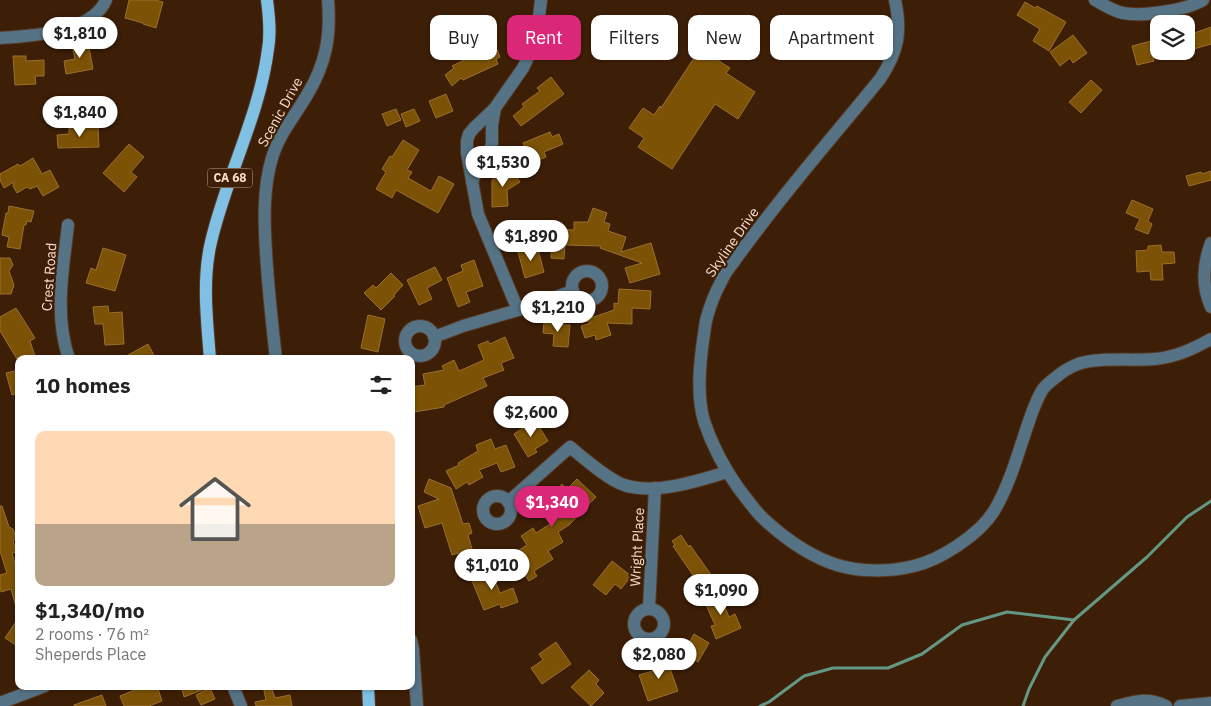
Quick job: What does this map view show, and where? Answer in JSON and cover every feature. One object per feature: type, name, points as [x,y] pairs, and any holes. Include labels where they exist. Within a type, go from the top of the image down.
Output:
[{"type":"main road","name":"CA 68","points":[[210,355],[206,270],[211,242],[227,185],[250,124],[262,80],[270,33],[269,0]]},
{"type":"main road","points":[[368,690],[369,706]]},
{"type":"street","points":[[0,38],[57,32],[89,19],[102,8],[106,0]]},
{"type":"street","name":"Scenic Drive","points":[[276,355],[264,227],[265,197],[272,157],[280,137],[308,95],[322,65],[329,29],[328,0]]},
{"type":"street","points":[[518,310],[478,214],[467,153],[467,141],[469,134],[495,108],[523,68],[530,54],[538,26],[541,0]]},
{"type":"street","name":"Skyline Drive","points":[[894,0],[898,15],[898,40],[889,65],[880,79],[800,175],[742,251],[722,279],[707,317],[700,358],[700,388],[704,419],[714,446],[727,472],[761,517],[778,532],[812,554],[840,566],[877,570],[914,566],[945,553],[960,543],[993,513],[1010,475],[1043,389],[1064,371],[1077,364],[1091,361],[1155,359],[1172,356],[1186,352],[1211,339]]},
{"type":"street","points":[[1095,0],[1111,9],[1130,14],[1172,10],[1195,5],[1203,0]]},
{"type":"street","points":[[472,182],[475,175],[488,159],[491,149],[495,108]]},
{"type":"street","name":"Crest Road","points":[[68,225],[60,294],[61,322],[68,355]]},
{"type":"street","points":[[1211,243],[1204,273],[1208,301],[1211,307]]},
{"type":"street","points":[[434,338],[463,326],[573,291]]},
{"type":"street","points":[[508,502],[570,447],[623,485],[644,489],[691,483],[727,472]]},
{"type":"street","name":"Wright Place","points":[[649,608],[656,488]]},
{"type":"street","points":[[415,687],[416,706]]},
{"type":"street","points":[[0,703],[34,690]]},
{"type":"street","points":[[235,690],[241,706]]},
{"type":"street","points":[[1117,706],[1145,700],[1166,706]]},
{"type":"street","points":[[1180,706],[1211,704]]},
{"type":"building","points":[[129,0],[155,0],[163,2],[156,28],[125,18]]},
{"type":"building","points":[[1025,2],[1035,8],[1037,6],[1066,22],[1049,51],[1033,41],[1040,29],[1017,15]]},
{"type":"building","points":[[1211,27],[1211,44],[1195,49],[1195,33]]},
{"type":"building","points":[[1073,35],[1087,53],[1073,63],[1070,58],[1060,66],[1050,52]]},
{"type":"building","points":[[1150,41],[1150,60],[1154,61],[1137,65],[1132,46]]},
{"type":"building","points":[[88,42],[93,69],[66,74],[64,61],[75,59],[72,45]]},
{"type":"building","points":[[13,56],[26,56],[26,61],[44,60],[44,76],[35,76],[36,84],[15,85]]},
{"type":"building","points":[[464,60],[496,60],[498,64],[463,80],[461,78],[452,86],[445,75],[454,68],[452,66]]},
{"type":"building","points":[[693,60],[717,60],[730,68],[726,73],[755,92],[738,119],[715,104],[672,169],[638,147],[644,138],[629,128],[643,108],[654,115],[660,106],[661,108]]},
{"type":"building","points":[[551,77],[564,94],[521,126],[513,116],[524,107],[522,104],[540,91],[537,88]]},
{"type":"building","points":[[1091,80],[1102,90],[1081,113],[1069,102]]},
{"type":"building","points":[[446,94],[453,111],[436,118],[429,101]]},
{"type":"building","points":[[396,109],[401,120],[387,126],[382,114]]},
{"type":"building","points":[[414,109],[420,121],[406,127],[401,114]]},
{"type":"building","points":[[98,126],[99,147],[58,148],[57,135],[69,134],[69,128]]},
{"type":"building","points":[[550,132],[552,137],[559,134],[563,144],[544,152],[546,157],[531,163],[523,143]]},
{"type":"building","points":[[403,140],[419,150],[407,170],[412,172],[408,178],[431,191],[439,176],[454,184],[438,213],[396,190],[392,198],[376,189],[386,172],[382,169]]},
{"type":"building","points":[[129,144],[144,157],[131,172],[137,177],[124,192],[103,173]]},
{"type":"building","points":[[33,158],[42,174],[50,170],[59,187],[43,196],[37,186],[30,189],[27,187],[17,193],[13,186],[14,182],[4,188],[0,180],[0,174],[18,164],[20,166]]},
{"type":"building","points":[[511,168],[520,182],[507,190],[508,206],[492,207],[492,180]]},
{"type":"building","points":[[1211,171],[1211,180],[1189,186],[1186,176]]},
{"type":"building","points":[[1132,200],[1153,209],[1148,221],[1152,224],[1148,234],[1135,229],[1140,219],[1126,213]]},
{"type":"building","points":[[9,206],[34,211],[31,222],[27,221],[26,225],[24,225],[20,249],[7,247],[9,237],[2,235]]},
{"type":"building","points":[[593,208],[607,213],[604,222],[610,224],[608,231],[626,237],[621,252],[651,243],[660,274],[630,283],[625,268],[642,263],[600,248],[601,246],[565,245],[564,259],[551,258],[555,229],[574,230],[574,222],[588,222]]},
{"type":"building","points":[[1161,245],[1162,252],[1174,252],[1175,263],[1162,264],[1163,280],[1151,280],[1150,271],[1137,272],[1136,251],[1148,250],[1148,246]]},
{"type":"building","points":[[537,246],[544,272],[525,278],[518,252]]},
{"type":"building","points":[[103,248],[126,255],[115,291],[86,283],[91,268],[96,270]]},
{"type":"building","points":[[0,258],[10,258],[13,265],[9,271],[14,285],[11,294],[0,294]]},
{"type":"building","points":[[474,260],[483,286],[466,292],[470,302],[458,307],[447,278],[463,271],[461,265]]},
{"type":"building","points":[[435,267],[442,280],[427,288],[432,299],[419,305],[407,280]]},
{"type":"building","points":[[391,273],[403,285],[381,310],[364,293],[373,285],[376,288]]},
{"type":"building","points":[[619,289],[651,291],[650,309],[632,308],[632,324],[607,323],[611,335],[596,340],[595,335],[585,338],[581,326],[591,323],[582,321],[614,310],[614,303],[618,304]]},
{"type":"building","points":[[108,306],[109,313],[122,312],[124,344],[105,345],[103,324],[95,324],[93,307]]},
{"type":"building","points":[[16,308],[35,338],[30,341],[35,355],[15,356],[0,331],[0,317]]},
{"type":"building","points":[[368,315],[385,319],[378,352],[361,348]]},
{"type":"building","points":[[544,320],[562,322],[562,325],[570,325],[568,347],[553,346],[554,334],[543,333]]},
{"type":"building","points":[[505,337],[514,358],[501,363],[504,370],[483,378],[487,386],[444,405],[444,407],[415,412],[415,386],[425,385],[423,374],[444,370],[442,366],[454,360],[459,371],[484,360],[478,345],[488,341],[490,344]]},
{"type":"building","points":[[148,344],[154,355],[128,355]]},
{"type":"building","points":[[15,371],[15,394],[12,395],[6,373]]},
{"type":"building","points":[[535,420],[548,441],[535,449],[537,452],[528,457],[514,434]]},
{"type":"building","points":[[491,439],[495,449],[506,445],[515,467],[501,472],[497,463],[479,470],[483,477],[469,485],[467,482],[456,489],[446,471],[459,465],[458,463],[478,451],[476,445]]},
{"type":"building","points":[[429,479],[451,488],[463,524],[469,523],[472,533],[468,535],[472,549],[452,555],[442,523],[425,528],[418,506],[439,499],[424,492]]},
{"type":"building","points":[[577,479],[596,497],[569,525],[558,532],[563,542],[548,551],[553,559],[534,571],[537,576],[529,581],[511,555],[527,545],[521,536],[533,528],[536,533],[550,524],[543,513],[561,502],[553,494],[562,484],[567,489]]},
{"type":"building","points":[[0,506],[2,506],[9,527],[13,529],[15,535],[13,541],[15,552],[12,553],[15,563],[15,603],[11,589],[1,592],[0,575],[7,573],[0,551]]},
{"type":"building","points":[[681,535],[712,576],[699,584],[673,546],[675,545],[672,541]]},
{"type":"building","points":[[612,561],[631,576],[621,589],[615,584],[606,595],[593,585]]},
{"type":"building","points":[[490,568],[500,593],[513,588],[518,602],[501,608],[500,604],[484,610],[470,576]]},
{"type":"building","points":[[718,591],[729,617],[735,614],[741,628],[716,639],[711,626],[715,625],[703,598]]},
{"type":"building","points":[[15,623],[15,644],[5,638]]},
{"type":"building","points":[[694,634],[709,643],[698,662],[690,657],[687,662],[675,655],[682,644],[687,647]]},
{"type":"building","points":[[556,642],[571,664],[542,684],[531,668],[543,660],[539,654]]},
{"type":"building","points":[[665,654],[678,691],[648,701],[639,675],[656,670],[652,658]]},
{"type":"building","points":[[589,670],[599,680],[596,684],[604,693],[591,706],[571,687]]},
{"type":"building","points":[[135,690],[158,690],[162,701],[149,706],[124,706],[120,696]]},
{"type":"building","points":[[182,690],[202,690],[184,697]]},
{"type":"building","points":[[206,690],[211,690],[215,699],[201,705],[196,695]]},
{"type":"building","points":[[264,690],[272,690],[275,698],[290,695],[292,706],[256,706],[255,702],[266,700]]},
{"type":"building","points":[[102,695],[106,706],[74,706],[74,705]]},
{"type":"waterway","points":[[1023,706],[1045,657],[1074,620],[1147,557],[1187,517],[1211,501]]},
{"type":"waterway","points":[[760,706],[769,702],[804,676],[833,668],[888,668],[922,654],[962,625],[1007,612],[1074,620]]}]
